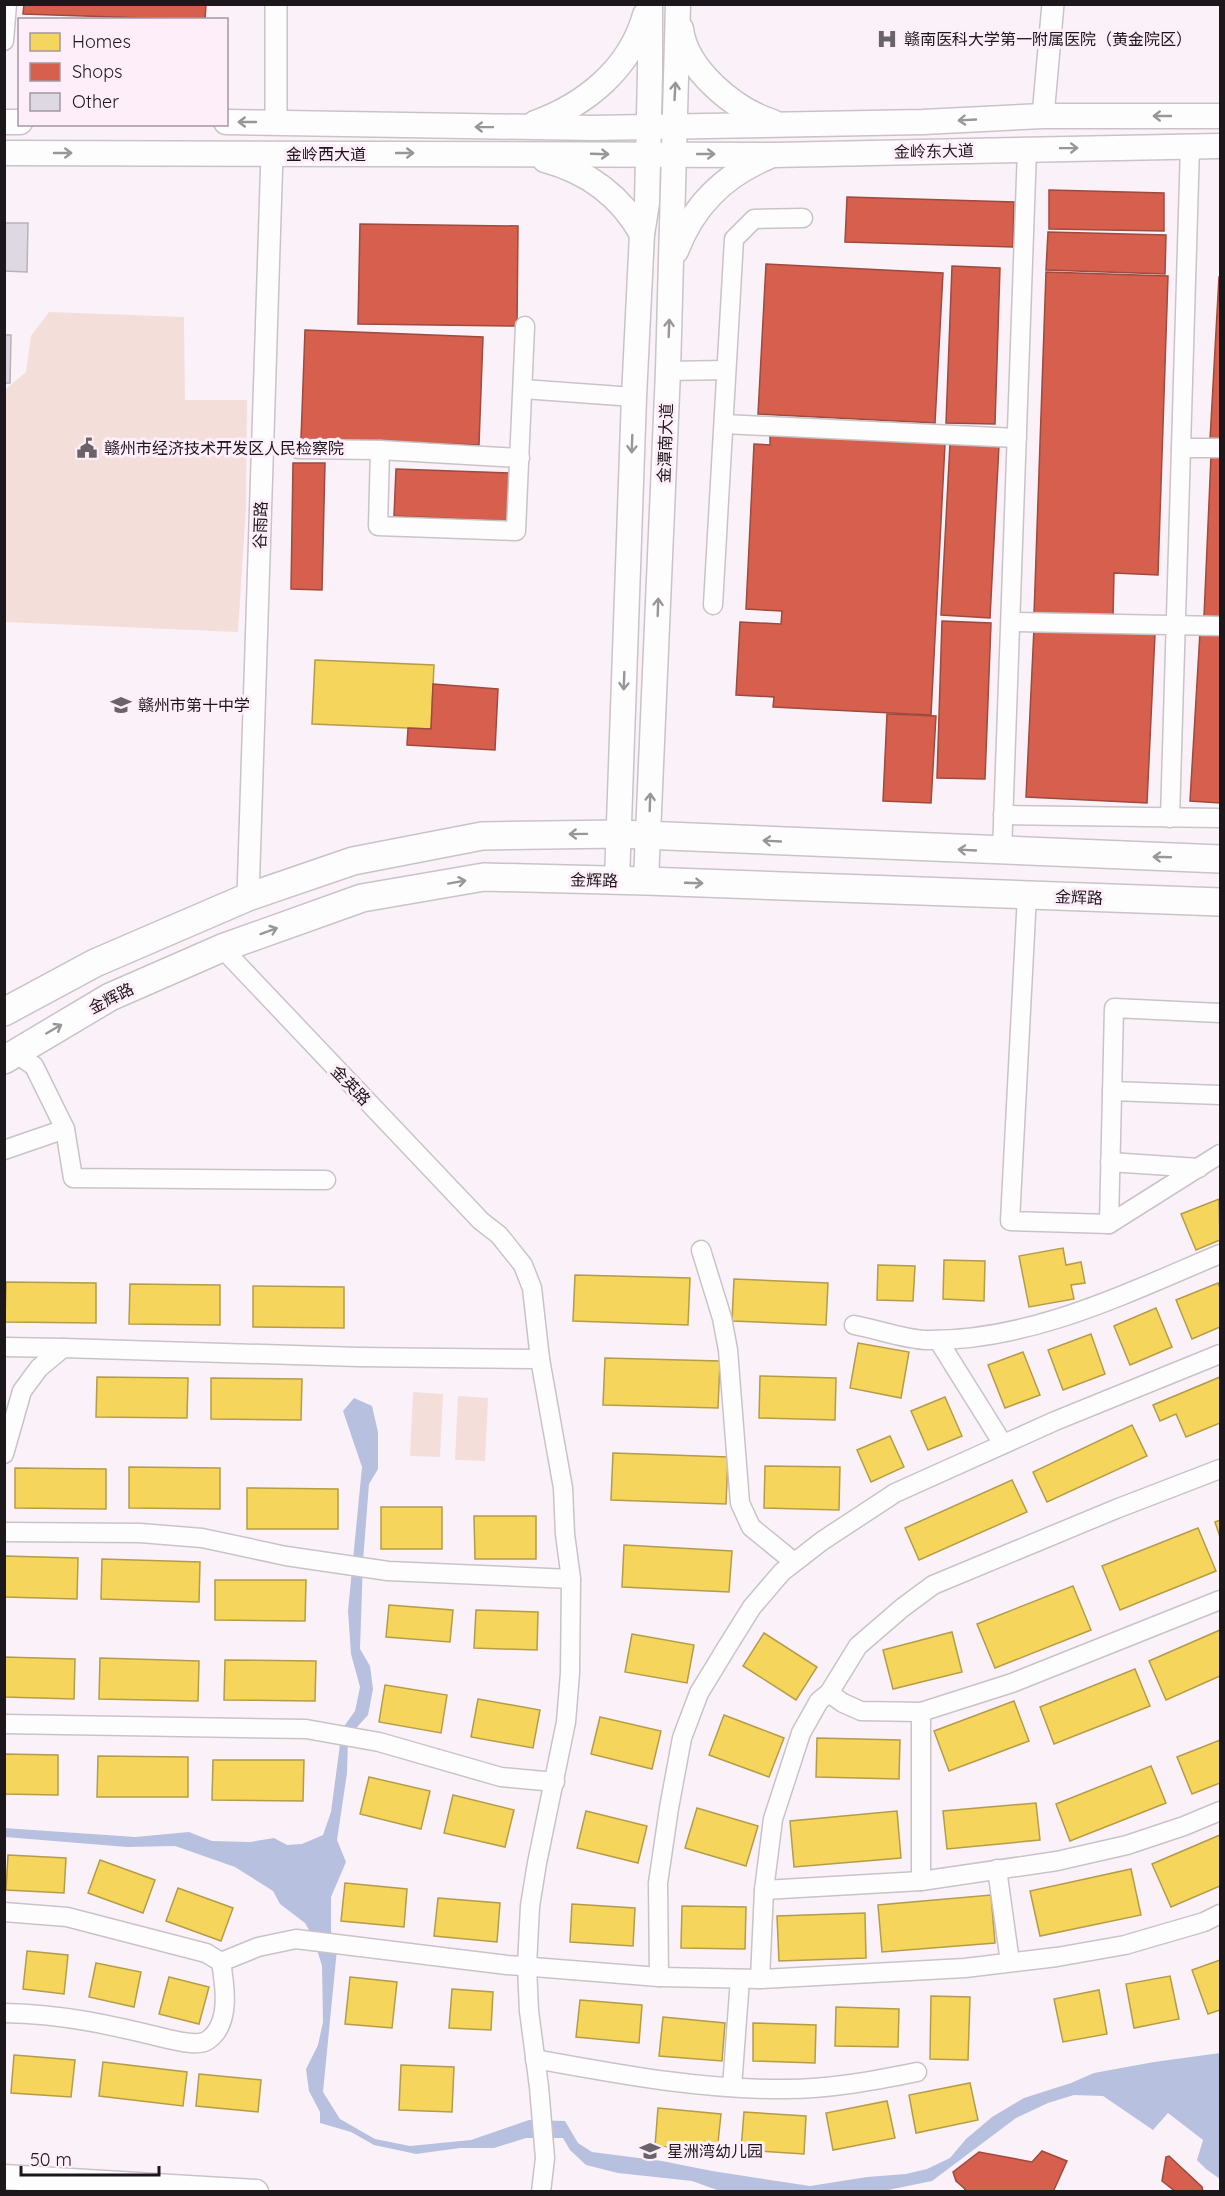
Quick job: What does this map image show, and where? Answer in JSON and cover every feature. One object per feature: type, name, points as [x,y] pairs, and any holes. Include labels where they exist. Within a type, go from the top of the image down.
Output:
[{"type":"main road","name":"金潭南大道","points":[[617,880],[633,396],[642,234],[647,203],[649,4]]},
{"type":"main road","points":[[514,127],[532,124],[567,110],[598,88],[615,71],[630,49],[644,21],[649,4]]},
{"type":"main road","name":"金潭南大道","points":[[646,881],[668,371],[678,4]]},
{"type":"main road","points":[[678,4],[682,38],[689,53],[709,81],[729,99],[751,113],[784,125]]},
{"type":"main road","name":"金岭东大道","points":[[647,127],[923,122],[1043,116],[1221,116]]},
{"type":"main road","name":"金岭西大道","points":[[228,122],[647,127]]},
{"type":"main road","points":[[923,122],[924,152]]},
{"type":"main road","name":"金岭东大道","points":[[647,155],[774,155],[1221,146]]},
{"type":"main road","name":"金岭西大道","points":[[4,153],[647,155]]},
{"type":"main road","points":[[525,153],[580,172],[597,182],[624,206],[642,234]]},
{"type":"main road","points":[[671,268],[682,234],[702,204],[726,180],[741,170],[774,155]]},
{"type":"main road","points":[[4,1012],[95,963],[248,897],[353,861],[482,836],[619,834],[1002,852],[1221,859]]},
{"type":"main road","name":"金辉路","points":[[10,1056],[110,997],[222,948],[362,898],[484,877],[1221,902]]},
{"type":"main road","points":[[4,2177],[256,2192]]},
{"type":"street","points":[[4,41],[7,4]]},
{"type":"street","points":[[276,4],[276,122]]},
{"type":"street","points":[[1043,116],[1053,4]]},
{"type":"street","points":[[1170,818],[1190,146]]},
{"type":"street","points":[[1002,852],[1027,149]]},
{"type":"street","name":"谷雨路","points":[[248,897],[272,154]]},
{"type":"street","points":[[713,605],[734,239],[754,219],[803,218]]},
{"type":"street","points":[[380,450],[378,526],[516,531],[525,326]]},
{"type":"street","points":[[668,371],[726,370]]},
{"type":"street","points":[[523,389],[633,396]]},
{"type":"street","points":[[724,424],[1017,438]]},
{"type":"street","points":[[1181,448],[1221,448]]},
{"type":"street","points":[[298,449],[380,450],[520,458]]},
{"type":"street","points":[[1011,622],[1221,626]]},
{"type":"street","points":[[1003,815],[1221,818]]},
{"type":"street","points":[[1027,895],[1010,1221],[1109,1224],[1221,1154]]},
{"type":"street","name":"金英路","points":[[222,948],[481,1221],[499,1235],[523,1265],[532,1288],[540,1359],[563,1488],[565,1534],[571,1580],[566,1722],[530,1906],[527,1966],[529,2011],[545,2158],[541,2192]]},
{"type":"street","points":[[1109,1224],[1114,1008],[1221,1013]]},
{"type":"street","points":[[10,1056],[34,1066],[65,1129],[73,1178],[326,1180]]},
{"type":"street","points":[[1112,1091],[1221,1095]]},
{"type":"street","points":[[4,1150],[65,1129]]},
{"type":"street","points":[[1110,1162],[1199,1168]]},
{"type":"street","points":[[701,1250],[722,1318],[728,1350],[740,1503],[751,1527],[794,1562]]},
{"type":"street","points":[[854,1325],[921,1340],[963,1340],[1044,1323],[1221,1254]]},
{"type":"street","points":[[938,1340],[1004,1444]]},
{"type":"street","points":[[4,1347],[358,1357],[540,1359]]},
{"type":"street","points":[[4,1454],[22,1392],[39,1368],[63,1347]]},
{"type":"street","points":[[659,1977],[658,1883],[682,1738],[699,1693],[752,1607],[782,1572],[853,1519],[895,1492],[1166,1375],[1221,1354]]},
{"type":"street","points":[[760,1979],[764,1890],[773,1819],[801,1733],[819,1701],[829,1693],[858,1646],[933,1585],[1116,1509],[1221,1469]]},
{"type":"street","points":[[4,1532],[140,1533],[202,1538],[286,1556],[388,1571],[571,1580]]},
{"type":"street","points":[[829,1693],[843,1703],[861,1711],[921,1712],[1012,1683],[1221,1600]]},
{"type":"street","points":[[921,1712],[921,1881]]},
{"type":"street","points":[[4,1724],[306,1729],[379,1742],[501,1777],[555,1782]]},
{"type":"street","points":[[764,1890],[921,1881],[1057,1861],[1127,1845],[1221,1811]]},
{"type":"street","points":[[997,1869],[1010,1962]]},
{"type":"street","points":[[4,1912],[67,1917],[207,1953],[221,1962],[225,1986],[223,2013],[216,2033],[206,2042],[187,2043],[82,2019],[44,2013],[4,2013]]},
{"type":"street","points":[[221,1962],[258,1947],[296,1939],[507,1965],[659,1977],[760,1979],[965,1968],[1010,1962],[1125,1945],[1204,1922],[1221,1914]]},
{"type":"street","points":[[732,2087],[740,1979]]},
{"type":"street","points":[[535,2059],[668,2082],[785,2089],[849,2085],[917,2072]]},
{"type":"shaded area","points":[[49,312],[184,317],[185,400],[247,400],[246,507],[238,632],[5,622],[5,390],[26,372],[31,336]]},
{"type":"shaded area","points":[[413,1392],[443,1394],[440,1457],[410,1456]]},
{"type":"shaded area","points":[[458,1396],[488,1398],[485,1461],[455,1460]]},
{"type":"water","points":[[354,1398],[372,1406],[378,1432],[378,1469],[369,1484],[360,1649],[370,1666],[373,1689],[368,1715],[348,1737],[347,1773],[337,1840],[346,1862],[331,1897],[331,1932],[338,1939],[323,2092],[340,2119],[375,2139],[410,2146],[471,2140],[529,2120],[565,2121],[578,2143],[592,2152],[662,2161],[810,2186],[867,2177],[906,2174],[927,2169],[950,2158],[966,2139],[992,2117],[1024,2098],[1094,2073],[1220,2053],[1220,2179],[1197,2160],[1203,2140],[1168,2113],[1153,2130],[1103,2096],[1074,2095],[1048,2103],[1016,2118],[932,2181],[883,2191],[720,2191],[692,2181],[618,2173],[586,2165],[570,2150],[563,2138],[526,2138],[494,2148],[460,2148],[416,2154],[374,2145],[351,2132],[320,2123],[320,2112],[309,2091],[306,2069],[318,2045],[323,2022],[322,1966],[313,1937],[305,1923],[280,1904],[273,1891],[235,1867],[175,1846],[127,1847],[5,1837],[4,1828],[135,1837],[189,1832],[212,1841],[250,1842],[274,1838],[287,1845],[302,1844],[323,1835],[331,1812],[342,1729],[355,1711],[360,1687],[351,1654],[348,1611],[362,1467],[343,1411]]},
{"type":"building: Homes","points":[[315,660],[434,665],[431,729],[312,724]]},
{"type":"building: Homes","points":[[1219,1199],[1220,1240],[1196,1250],[1181,1214]]},
{"type":"building: Homes","points":[[1063,1248],[1066,1265],[1081,1262],[1085,1283],[1071,1285],[1074,1299],[1029,1307],[1019,1256]]},
{"type":"building: Homes","points":[[944,1260],[985,1261],[984,1301],[943,1299]]},
{"type":"building: Homes","points":[[878,1265],[915,1266],[913,1301],[877,1300]]},
{"type":"building: Homes","points":[[575,1275],[690,1278],[688,1325],[573,1321]]},
{"type":"building: Homes","points":[[734,1279],[828,1283],[826,1325],[732,1321]]},
{"type":"building: Homes","points":[[6,1282],[96,1283],[96,1323],[5,1322]]},
{"type":"building: Homes","points":[[1218,1283],[1220,1327],[1192,1339],[1176,1300]]},
{"type":"building: Homes","points":[[130,1284],[220,1285],[220,1325],[129,1324]]},
{"type":"building: Homes","points":[[253,1286],[344,1287],[344,1328],[253,1327]]},
{"type":"building: Homes","points":[[1156,1308],[1172,1347],[1130,1365],[1114,1326]]},
{"type":"building: Homes","points":[[1091,1334],[1105,1374],[1063,1390],[1048,1350]]},
{"type":"building: Homes","points":[[858,1343],[909,1352],[901,1398],[850,1388]]},
{"type":"building: Homes","points":[[1023,1352],[1040,1395],[1005,1408],[988,1365]]},
{"type":"building: Homes","points":[[605,1358],[720,1361],[718,1408],[603,1405]]},
{"type":"building: Homes","points":[[760,1376],[836,1378],[835,1420],[759,1418]]},
{"type":"building: Homes","points":[[97,1377],[188,1378],[187,1418],[96,1417]]},
{"type":"building: Homes","points":[[1220,1377],[1220,1423],[1186,1437],[1176,1414],[1160,1421],[1153,1405]]},
{"type":"building: Homes","points":[[211,1378],[302,1379],[301,1420],[211,1419]]},
{"type":"building: Homes","points":[[945,1397],[962,1436],[928,1450],[911,1411]]},
{"type":"building: Homes","points":[[1132,1425],[1147,1456],[1047,1502],[1033,1472]]},
{"type":"building: Homes","points":[[890,1436],[904,1467],[871,1482],[857,1450]]},
{"type":"building: Homes","points":[[613,1453],[728,1457],[726,1504],[611,1500]]},
{"type":"building: Homes","points":[[765,1466],[840,1467],[839,1510],[764,1508]]},
{"type":"building: Homes","points":[[129,1467],[220,1468],[220,1509],[129,1508]]},
{"type":"building: Homes","points":[[15,1468],[106,1469],[106,1509],[15,1508]]},
{"type":"building: Homes","points":[[1012,1480],[1027,1512],[919,1560],[905,1528]]},
{"type":"building: Homes","points":[[247,1488],[338,1489],[338,1529],[247,1529]]},
{"type":"building: Homes","points":[[381,1507],[442,1507],[442,1549],[381,1549]]},
{"type":"building: Homes","points":[[474,1516],[536,1516],[536,1559],[475,1559]]},
{"type":"building: Homes","points":[[1220,1520],[1220,1537],[1215,1522]]},
{"type":"building: Homes","points":[[1198,1528],[1216,1571],[1120,1610],[1102,1566]]},
{"type":"building: Homes","points":[[624,1545],[732,1551],[729,1592],[622,1587]]},
{"type":"building: Homes","points":[[4,1556],[78,1558],[77,1599],[4,1597]]},
{"type":"building: Homes","points":[[102,1559],[200,1562],[199,1602],[101,1599]]},
{"type":"building: Homes","points":[[215,1580],[306,1580],[305,1621],[215,1620]]},
{"type":"building: Homes","points":[[1073,1586],[1091,1630],[995,1668],[977,1624]]},
{"type":"building: Homes","points":[[389,1605],[453,1610],[450,1642],[386,1637]]},
{"type":"building: Homes","points":[[476,1610],[538,1612],[537,1650],[474,1648]]},
{"type":"building: Homes","points":[[1220,1630],[1220,1676],[1166,1700],[1149,1661]]},
{"type":"building: Homes","points":[[952,1632],[962,1672],[893,1689],[883,1650]]},
{"type":"building: Homes","points":[[764,1633],[817,1667],[796,1700],[743,1666]]},
{"type":"building: Homes","points":[[632,1634],[694,1645],[687,1683],[625,1672]]},
{"type":"building: Homes","points":[[4,1657],[75,1659],[74,1699],[4,1697]]},
{"type":"building: Homes","points":[[100,1658],[199,1661],[198,1701],[99,1699]]},
{"type":"building: Homes","points":[[225,1660],[316,1661],[315,1701],[224,1700]]},
{"type":"building: Homes","points":[[1135,1669],[1150,1706],[1054,1744],[1040,1707]]},
{"type":"building: Homes","points":[[385,1685],[447,1695],[441,1733],[379,1722]]},
{"type":"building: Homes","points":[[478,1699],[540,1710],[533,1748],[471,1737]]},
{"type":"building: Homes","points":[[1014,1701],[1029,1741],[949,1771],[934,1731]]},
{"type":"building: Homes","points":[[724,1715],[784,1738],[769,1777],[709,1755]]},
{"type":"building: Homes","points":[[600,1717],[661,1731],[652,1769],[591,1754]]},
{"type":"building: Homes","points":[[817,1738],[900,1740],[899,1779],[816,1777]]},
{"type":"building: Homes","points":[[1220,1740],[1220,1783],[1192,1794],[1177,1757]]},
{"type":"building: Homes","points":[[4,1754],[58,1755],[58,1795],[4,1794]]},
{"type":"building: Homes","points":[[98,1756],[188,1757],[188,1797],[97,1797]]},
{"type":"building: Homes","points":[[213,1760],[304,1760],[303,1801],[212,1800]]},
{"type":"building: Homes","points":[[1151,1766],[1166,1803],[1070,1841],[1056,1804]]},
{"type":"building: Homes","points":[[369,1777],[430,1791],[421,1829],[360,1814]]},
{"type":"building: Homes","points":[[453,1795],[514,1810],[505,1847],[444,1833]]},
{"type":"building: Homes","points":[[1036,1803],[1040,1840],[947,1849],[943,1811]]},
{"type":"building: Homes","points":[[697,1808],[758,1826],[746,1866],[685,1848]]},
{"type":"building: Homes","points":[[586,1811],[647,1826],[638,1863],[577,1848]]},
{"type":"building: Homes","points":[[897,1811],[901,1858],[794,1867],[790,1821]]},
{"type":"building: Homes","points":[[1220,1835],[1220,1886],[1171,1907],[1152,1864]]},
{"type":"building: Homes","points":[[8,1855],[66,1858],[64,1893],[6,1890]]},
{"type":"building: Homes","points":[[100,1860],[155,1880],[143,1913],[88,1893]]},
{"type":"building: Homes","points":[[1131,1869],[1141,1915],[1040,1936],[1030,1891]]},
{"type":"building: Homes","points":[[345,1883],[407,1889],[404,1927],[341,1921]]},
{"type":"building: Homes","points":[[178,1888],[233,1908],[221,1941],[166,1921]]},
{"type":"building: Homes","points":[[991,1895],[995,1943],[882,1952],[878,1905]]},
{"type":"building: Homes","points":[[438,1898],[500,1903],[497,1942],[434,1936]]},
{"type":"building: Homes","points":[[572,1904],[635,1908],[633,1946],[570,1942]]},
{"type":"building: Homes","points":[[682,1906],[746,1907],[745,1949],[681,1948]]},
{"type":"building: Homes","points":[[865,1913],[866,1958],[779,1961],[777,1916]]},
{"type":"building: Homes","points":[[27,1951],[68,1955],[64,1994],[23,1989]]},
{"type":"building: Homes","points":[[1220,1960],[1220,2010],[1208,2014],[1192,1970]]},
{"type":"building: Homes","points":[[96,1963],[141,1972],[134,2007],[89,1997]]},
{"type":"building: Homes","points":[[1170,1976],[1179,2019],[1134,2028],[1126,1984]]},
{"type":"building: Homes","points":[[169,1977],[209,1987],[199,2024],[159,2014]]},
{"type":"building: Homes","points":[[350,1977],[397,1982],[392,2028],[345,2024]]},
{"type":"building: Homes","points":[[452,1989],[493,1992],[491,2030],[449,2028]]},
{"type":"building: Homes","points":[[1099,1990],[1107,2034],[1063,2042],[1054,1999]]},
{"type":"building: Homes","points":[[931,1996],[970,1997],[968,2060],[930,2059]]},
{"type":"building: Homes","points":[[580,2000],[642,2005],[639,2043],[576,2037]]},
{"type":"building: Homes","points":[[836,2007],[899,2009],[898,2047],[835,2046]]},
{"type":"building: Homes","points":[[663,2017],[725,2023],[722,2061],[659,2056]]},
{"type":"building: Homes","points":[[753,2023],[816,2025],[815,2063],[753,2061]]},
{"type":"building: Homes","points":[[14,2055],[75,2060],[71,2097],[11,2093]]},
{"type":"building: Homes","points":[[103,2062],[187,2072],[183,2106],[99,2096]]},
{"type":"building: Homes","points":[[401,2065],[454,2067],[452,2112],[399,2110]]},
{"type":"building: Homes","points":[[199,2074],[261,2080],[258,2112],[196,2106]]},
{"type":"building: Homes","points":[[970,2083],[978,2120],[916,2133],[909,2095]]},
{"type":"building: Homes","points":[[887,2101],[895,2138],[833,2150],[826,2113]]},
{"type":"building: Homes","points":[[658,2108],[721,2114],[717,2152],[655,2146]]},
{"type":"building: Homes","points":[[744,2112],[806,2116],[804,2154],[741,2150]]},
{"type":"building: Shops","points":[[24,4],[206,4],[205,18],[23,14]]},
{"type":"building: Shops","points":[[1049,190],[1164,193],[1164,231],[1049,229]]},
{"type":"building: Shops","points":[[847,197],[1014,202],[1013,247],[845,242]]},
{"type":"building: Shops","points":[[360,224],[518,226],[517,326],[358,324]]},
{"type":"building: Shops","points":[[1048,232],[1166,235],[1165,274],[1046,270]]},
{"type":"building: Shops","points":[[766,264],[943,273],[935,423],[758,414]]},
{"type":"building: Shops","points":[[952,266],[1000,268],[995,424],[946,423]]},
{"type":"building: Shops","points":[[1046,272],[1168,276],[1158,575],[1114,573],[1113,618],[1034,615]]},
{"type":"building: Shops","points":[[1219,277],[1220,440],[1210,440]]},
{"type":"building: Shops","points":[[305,330],[483,337],[479,445],[301,439]]},
{"type":"building: Shops","points":[[770,435],[945,444],[931,715],[773,707],[774,697],[736,695],[740,622],[781,624],[782,611],[746,609],[754,444],[770,445]]},
{"type":"building: Shops","points":[[950,443],[999,445],[990,618],[941,615]]},
{"type":"building: Shops","points":[[1211,456],[1220,457],[1220,617],[1204,617]]},
{"type":"building: Shops","points":[[293,463],[325,463],[322,590],[291,589]]},
{"type":"building: Shops","points":[[396,469],[509,473],[507,521],[394,516]]},
{"type":"building: Shops","points":[[942,621],[991,623],[985,779],[937,778]]},
{"type":"building: Shops","points":[[1034,628],[1155,634],[1147,803],[1026,797]]},
{"type":"building: Shops","points":[[1200,632],[1220,634],[1220,803],[1190,801]]},
{"type":"building: Shops","points":[[433,684],[498,689],[495,750],[407,745],[408,728],[431,729]]},
{"type":"building: Shops","points":[[887,714],[936,716],[931,803],[883,801]]},
{"type":"building: Shops","points":[[1042,2151],[1067,2161],[1053,2192],[964,2192],[965,2189],[956,2181],[953,2172],[979,2152],[1032,2162]]},
{"type":"building: Shops","points":[[1169,2156],[1202,2187],[1203,2192],[1176,2192],[1162,2181],[1166,2157]]},
{"type":"building: Other","points":[[4,223],[28,223],[27,272],[4,271]]},
{"type":"building: Other","points":[[4,335],[11,335],[10,383],[4,383]]},
{"type":"place","name":"赣南医科大学第一附属医院（黄金院区）","points":[[887,39]]},
{"type":"place","name":"赣州市经济技术开发区人民检察院","points":[[87,448]]},
{"type":"place","name":"赣州市第十中学","points":[[121,705]]},
{"type":"place","name":"星洲湾幼儿园","points":[[650,2151]]}]
